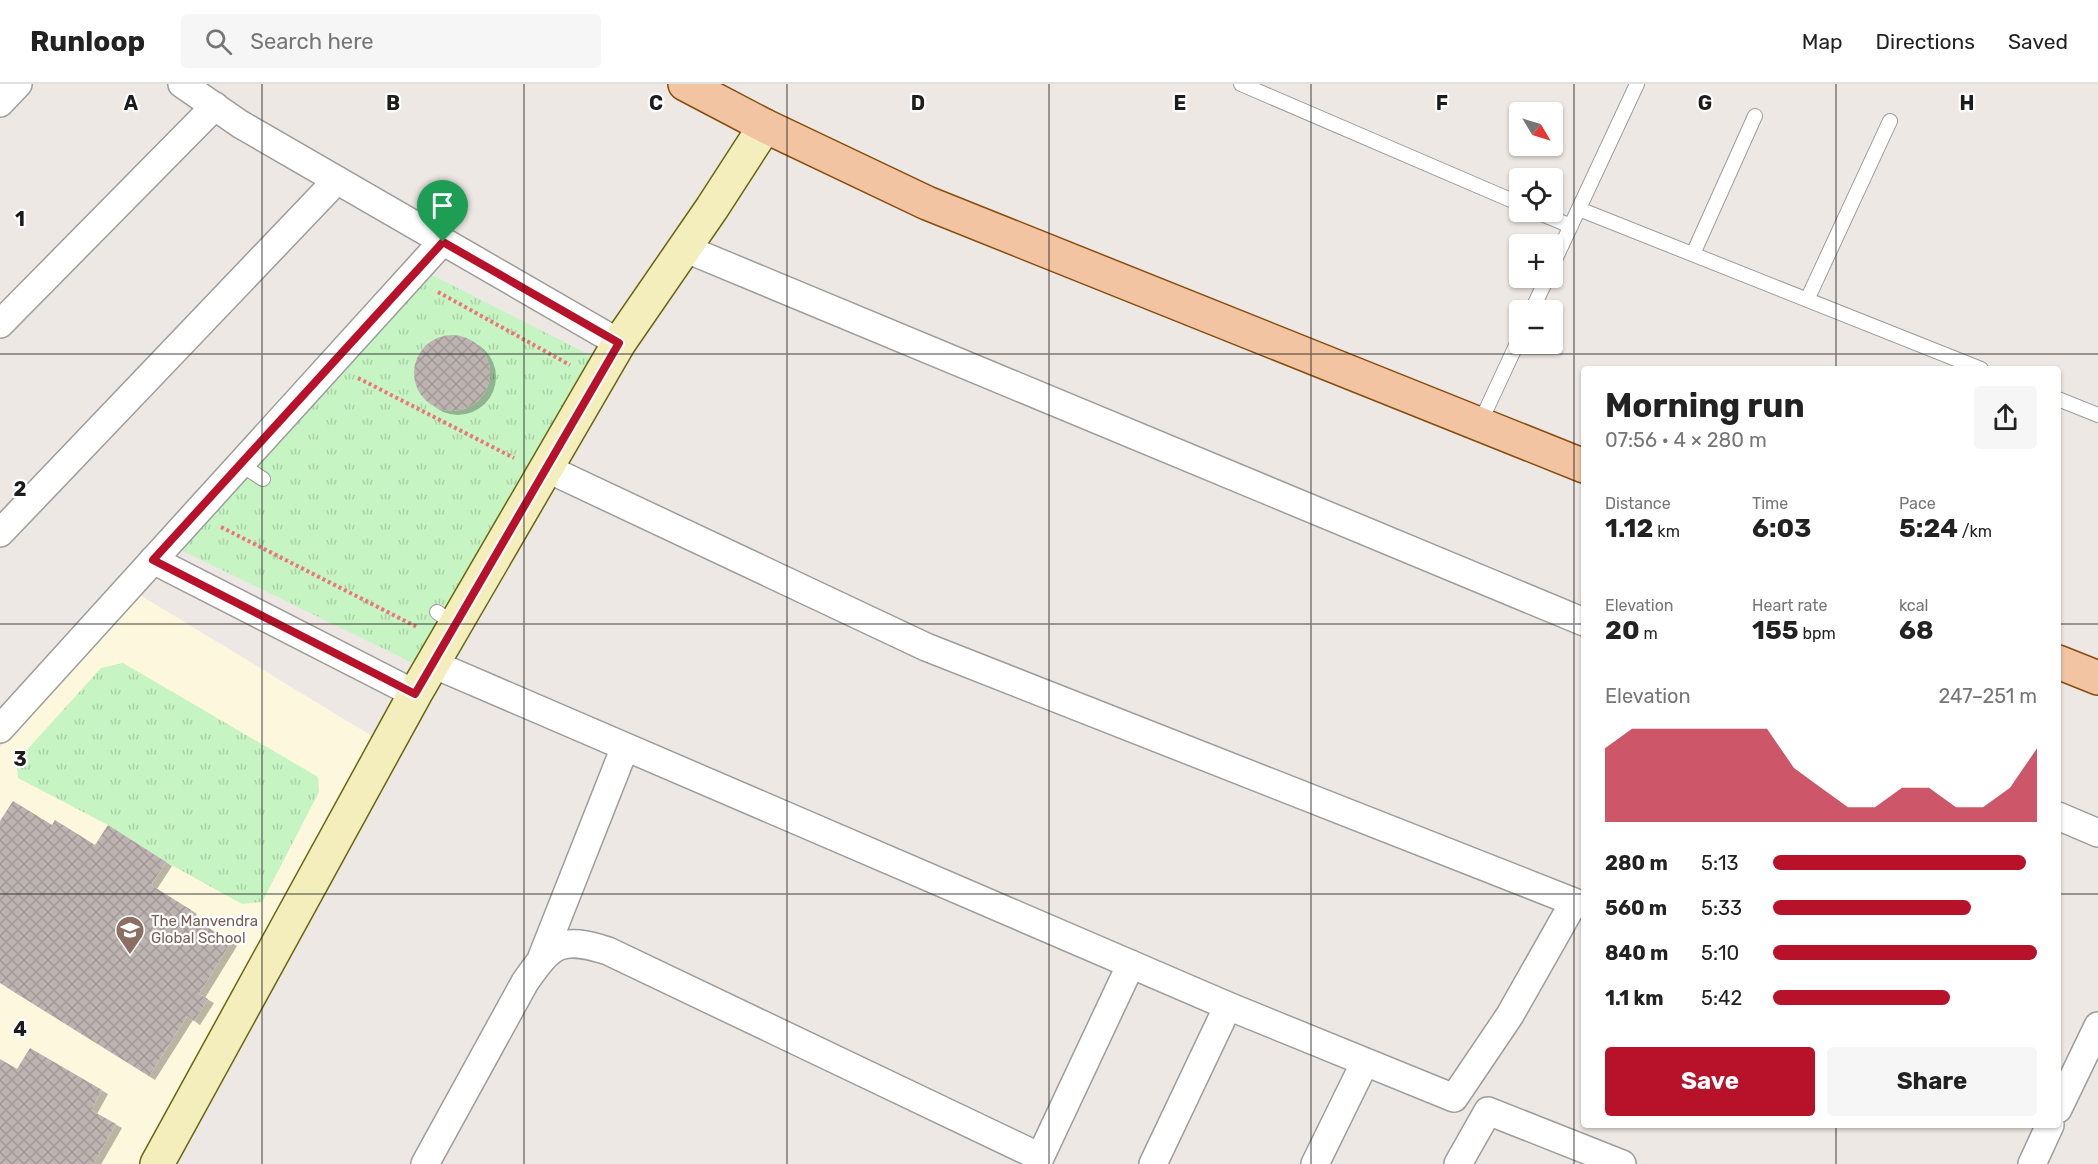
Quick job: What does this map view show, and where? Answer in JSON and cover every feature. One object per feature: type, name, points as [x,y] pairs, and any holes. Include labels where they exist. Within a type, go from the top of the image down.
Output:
[{"type":"main road","points":[[685,84],[765,126],[927,203],[1581,465]]},
{"type":"main road","points":[[2061,663],[2098,678]]},
{"type":"street","points":[[0,103],[18,84]]},
{"type":"street","points":[[182,84],[240,124],[619,343]]},
{"type":"street","points":[[0,324],[215,106]]},
{"type":"street","points":[[157,1164],[433,664],[446,619],[546,468],[619,343],[765,126]]},
{"type":"street","points":[[0,533],[338,180]]},
{"type":"street","points":[[0,729],[443,242]]},
{"type":"street","points":[[684,248],[1581,621]]},
{"type":"street","points":[[546,468],[926,647],[1579,904],[1454,1098]]},
{"type":"street","points":[[153,560],[415,694]]},
{"type":"street","points":[[433,664],[1228,1005],[1622,1164]]},
{"type":"street","points":[[425,1164],[520,992],[542,957],[625,747]]},
{"type":"street","points":[[2061,817],[2098,833]]},
{"type":"street","points":[[542,957],[554,948],[568,944],[581,944],[608,951],[1039,1160],[1131,964]]},
{"type":"street","points":[[1153,1164],[1228,1005]]},
{"type":"street","points":[[2061,1103],[2098,1026]]},
{"type":"street","points":[[1315,1164],[1365,1062]]},
{"type":"street","points":[[1458,1164],[1488,1111]]},
{"type":"street","points":[[2032,1164],[2049,1128]]},
{"type":"lane","points":[[1241,84],[1509,199]]},
{"type":"lane","points":[[1563,243],[1637,84]]},
{"type":"lane","points":[[1693,254],[1755,116]]},
{"type":"lane","points":[[1807,300],[1890,121]]},
{"type":"lane","points":[[1579,209],[1973,366]]},
{"type":"lane","points":[[1561,222],[1571,226]]},
{"type":"lane","points":[[1480,423],[1512,354]]},
{"type":"lane","points":[[2061,400],[2098,415]]},
{"type":"lane","points":[[240,464],[263,479]]},
{"type":"path","points":[[430,287],[570,364],[565,374]]},
{"type":"path","points":[[354,376],[519,461],[546,468]]},
{"type":"path","points":[[227,519],[220,527],[427,632],[446,619]]},
{"type":"shaded area","name":"The Manvendra Global School","points":[[140,595],[380,741],[145,1164],[0,1164],[0,747]]},
{"type":"green space","points":[[428,273],[592,356],[415,664],[179,549]]},
{"type":"green space","points":[[123,663],[318,777],[319,792],[262,902],[242,904],[166,862],[108,825],[18,778],[16,762],[101,668]]},
{"type":"building","points":[[445,335],[459,335],[473,341],[484,352],[490,366],[487,388],[479,400],[459,411],[445,411],[431,405],[420,394],[414,380],[414,366],[420,352],[431,341]]},
{"type":"building","points":[[13,801],[52,825],[55,820],[95,845],[108,825],[166,862],[151,885],[191,910],[188,915],[231,942],[199,994],[208,999],[194,1021],[187,1016],[149,1076],[0,983],[0,821]]},
{"type":"building","points":[[30,1048],[102,1090],[91,1110],[116,1124],[93,1164],[0,1164],[0,1059],[17,1069]]},
{"type":"place","name":"The Manvendra Global School","points":[[130,956]]},
{"type":"route","points":[[443,242],[619,343],[415,694],[153,560],[443,242]]}]
